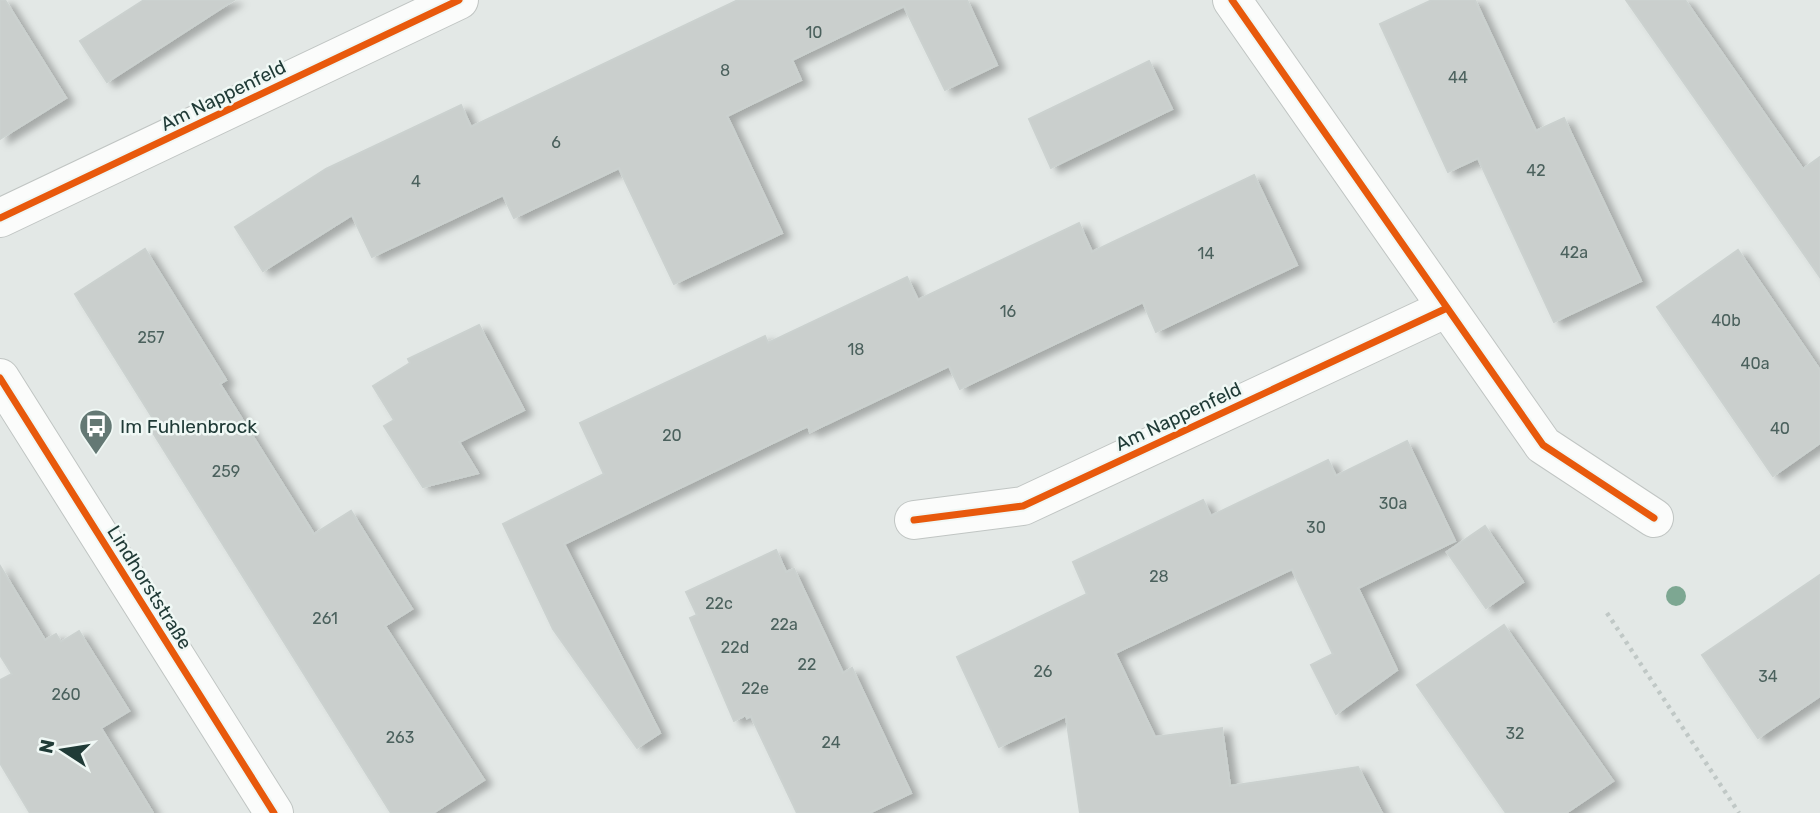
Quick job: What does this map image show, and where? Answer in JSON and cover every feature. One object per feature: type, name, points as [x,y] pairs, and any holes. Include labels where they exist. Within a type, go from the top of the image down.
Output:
[{"type":"street","name":"Am Nappenfeld","points":[[0,218],[459,0]]},
{"type":"street","points":[[1232,0],[1543,445],[1654,518]]},
{"type":"street","name":"Am Nappenfeld","points":[[914,520],[1023,506],[1446,309]]},
{"type":"street","name":"Lindhorststraße","points":[[0,378],[274,813]]},
{"type":"path","points":[[1607,613],[1739,813]]},
{"type":"building","points":[[0,0],[5,0],[66,98],[0,139]]},
{"type":"building","points":[[144,0],[234,0],[107,82],[80,41]]},
{"type":"building","points":[[738,0],[967,0],[997,65],[945,90],[904,6],[792,60],[801,80],[727,116],[782,233],[674,284],[619,168],[514,218],[503,195],[372,257],[352,215],[263,271],[235,227],[326,169],[461,105],[471,127]]},
{"type":"building","points":[[1432,0],[1475,0],[1536,131],[1564,118],[1641,281],[1554,322],[1478,158],[1448,172],[1380,24]]},
{"type":"building","points":[[1626,0],[1685,0],[1803,169],[1820,157],[1820,277]]},
{"type":"building","points":[[1149,61],[1172,109],[1051,168],[1029,119]]},
{"type":"building","points":[[1254,175],[1297,265],[1156,332],[1143,302],[960,389],[949,366],[810,432],[808,426],[564,544],[660,733],[637,748],[553,629],[503,524],[604,474],[580,423],[765,336],[768,343],[907,277],[918,300],[1079,223],[1092,252]]},
{"type":"building","points":[[145,249],[226,380],[220,384],[314,534],[351,511],[412,609],[385,626],[484,780],[433,813],[391,813],[150,428],[157,425],[75,294]]},
{"type":"building","points":[[1738,250],[1820,370],[1820,443],[1773,476],[1657,307]]},
{"type":"building","points":[[479,325],[524,410],[459,442],[478,473],[423,487],[384,426],[394,420],[373,386],[410,363],[408,359]]},
{"type":"building","points":[[1407,441],[1455,541],[1358,588],[1397,670],[1336,714],[1311,665],[1333,654],[1292,569],[1115,653],[1155,737],[1222,728],[1230,786],[1358,767],[1382,813],[1080,813],[1066,716],[999,747],[957,657],[1087,594],[1073,562],[1203,500],[1211,516],[1328,460],[1336,476]]},
{"type":"building","points":[[1485,526],[1523,582],[1486,608],[1447,552]]},
{"type":"building","points":[[776,550],[786,572],[794,569],[843,673],[852,668],[911,793],[869,813],[797,813],[751,716],[747,718],[746,715],[734,721],[690,618],[697,615],[686,592]]},
{"type":"building","points":[[0,566],[45,640],[56,634],[61,642],[79,631],[129,711],[101,728],[153,813],[30,813],[0,763],[0,680],[12,674],[0,655]]},
{"type":"building","points":[[1820,575],[1820,696],[1758,738],[1702,655]]},
{"type":"building","points":[[1504,625],[1613,781],[1566,813],[1506,813],[1417,685]]},
{"type":"cycle path","points":[[0,218],[459,0]]},
{"type":"cycle path","points":[[1232,0],[1543,445],[1654,518]]},
{"type":"cycle path","points":[[914,520],[1023,506],[1445,309]]},
{"type":"cycle path","points":[[0,378],[274,813]]},
{"type":"place","name":"Im Fuhlenbrock","points":[[96,456]]}]
